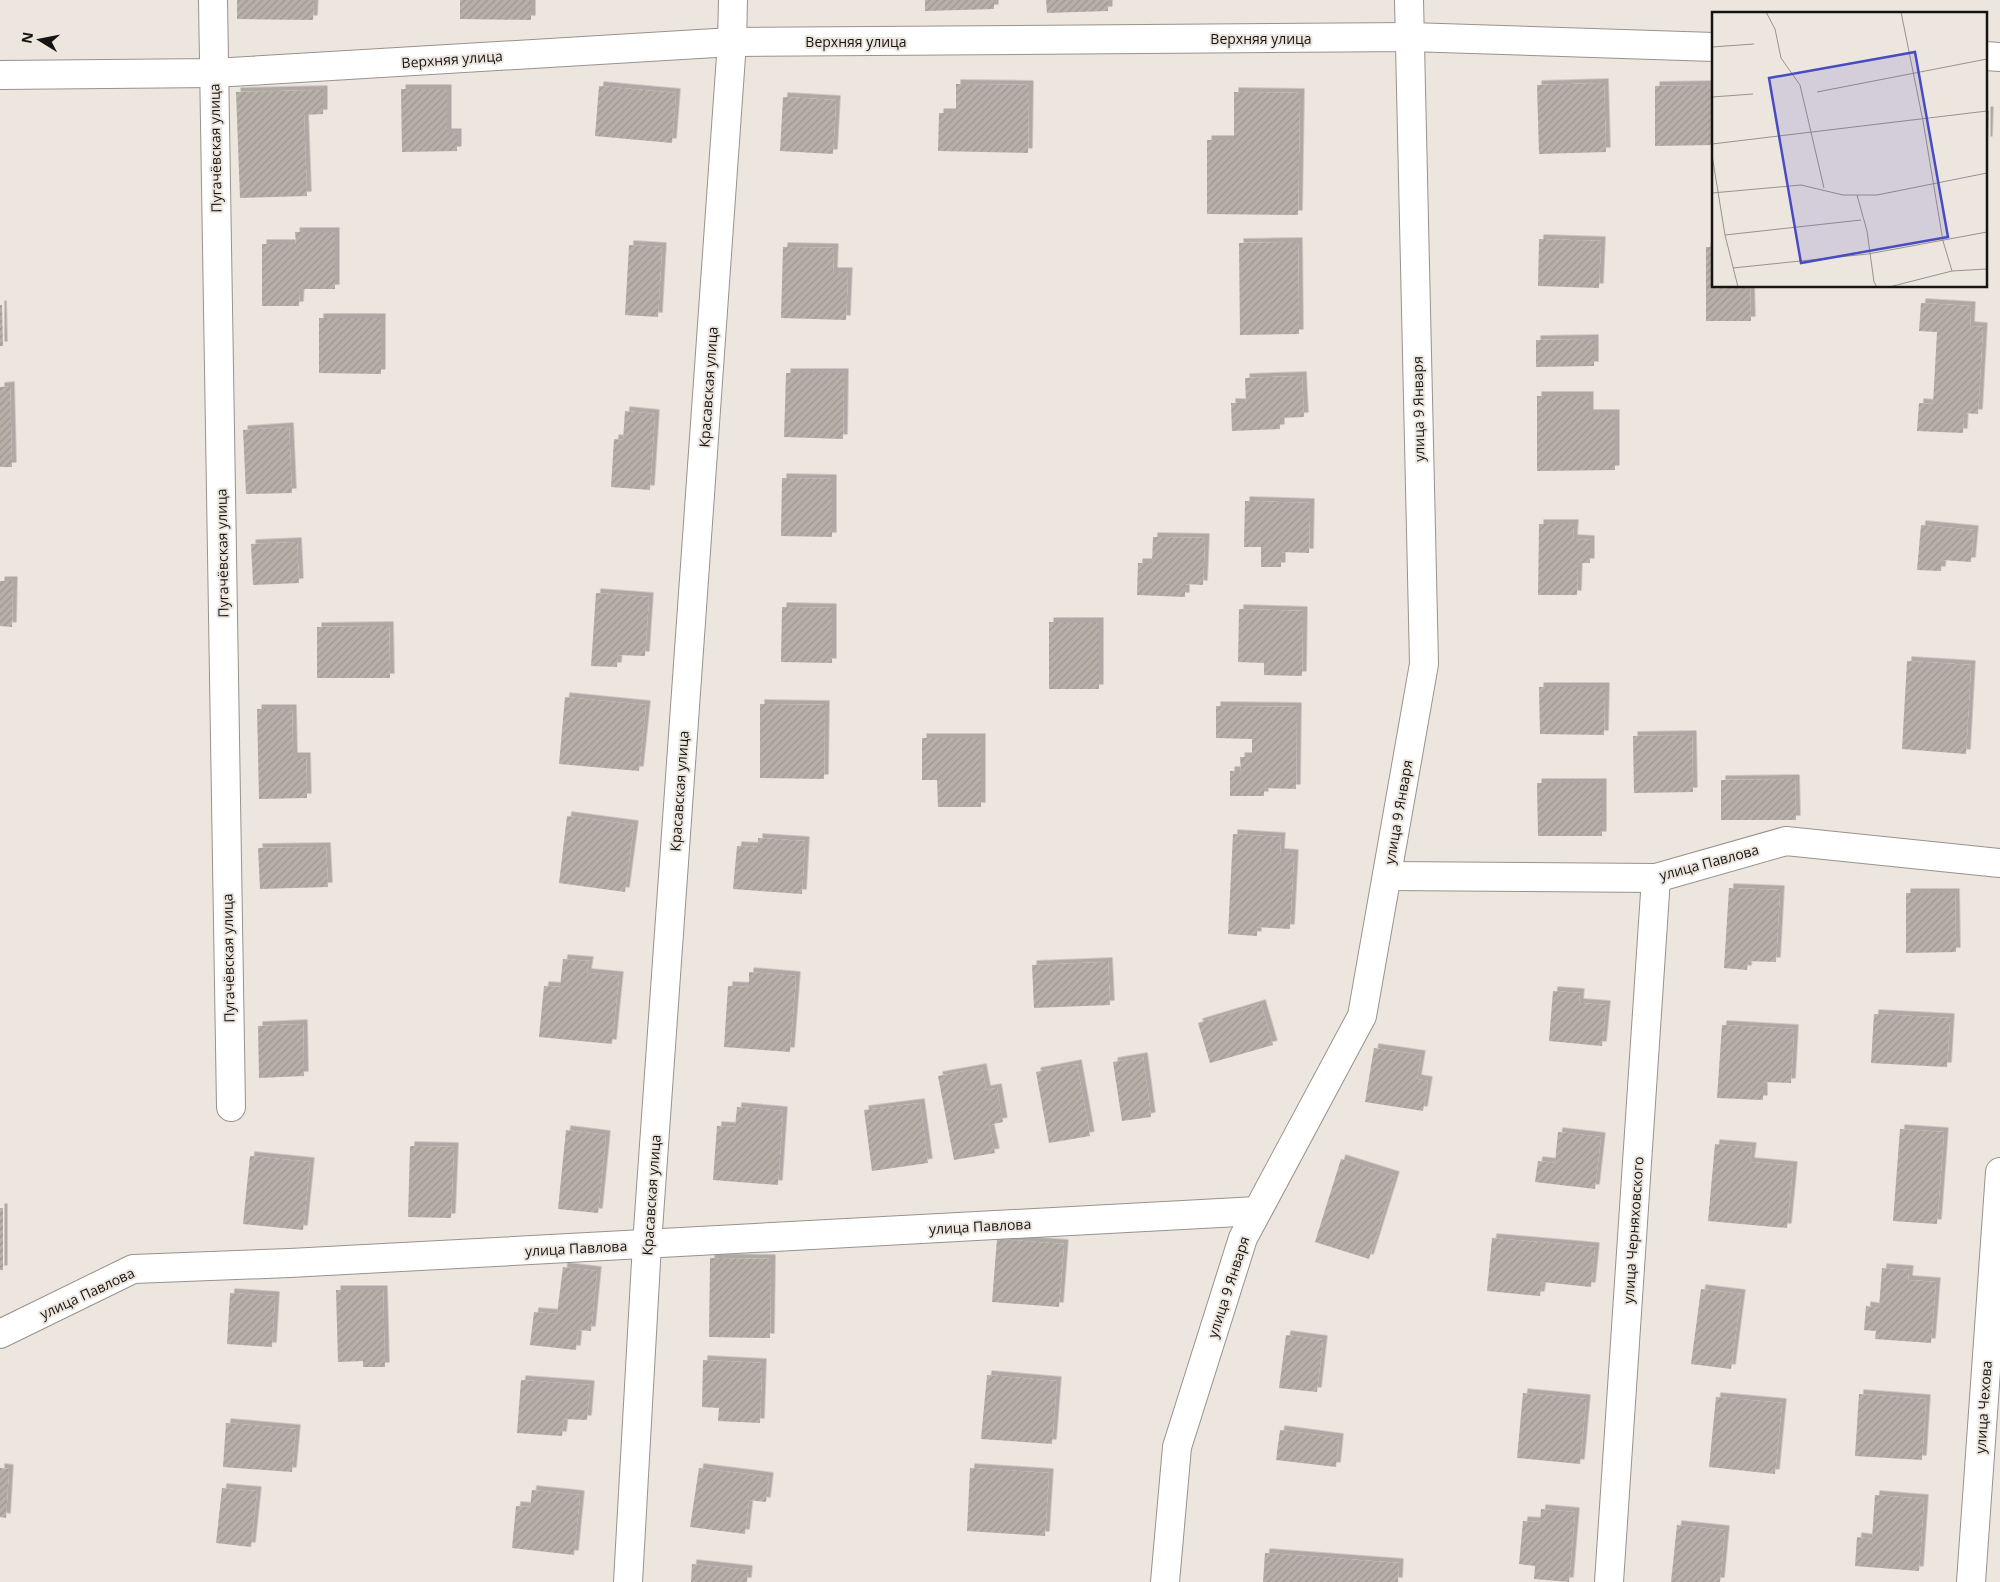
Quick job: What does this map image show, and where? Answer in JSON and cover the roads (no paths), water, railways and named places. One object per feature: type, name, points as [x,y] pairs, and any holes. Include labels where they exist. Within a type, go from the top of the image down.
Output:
[{"type":"street","name":"Пугачёвская улица","points":[[213,0],[231,1107]]},
{"type":"street","name":"Красавская улица","points":[[628,1582],[647,1244],[732,42],[733,0]]},
{"type":"street","name":"улица 9 Января","points":[[1165,1582],[1177,1447],[1243,1238],[1362,1016],[1424,664],[1409,0]]},
{"type":"street","name":"Верхняя улица","points":[[0,75],[214,73],[732,42],[1410,37],[1712,47]]},
{"type":"street","name":"улица Павлова","points":[[1386,876],[1656,878],[1786,841],[2000,863]]},
{"type":"street","name":"улица Черняховского","points":[[1609,1582],[1656,878]]},
{"type":"street","name":"улица Чехова","points":[[1971,1582],[2000,1172]]},
{"type":"street","name":"улица Павлова","points":[[0,1334],[133,1269],[290,1263],[1257,1211]]}]
